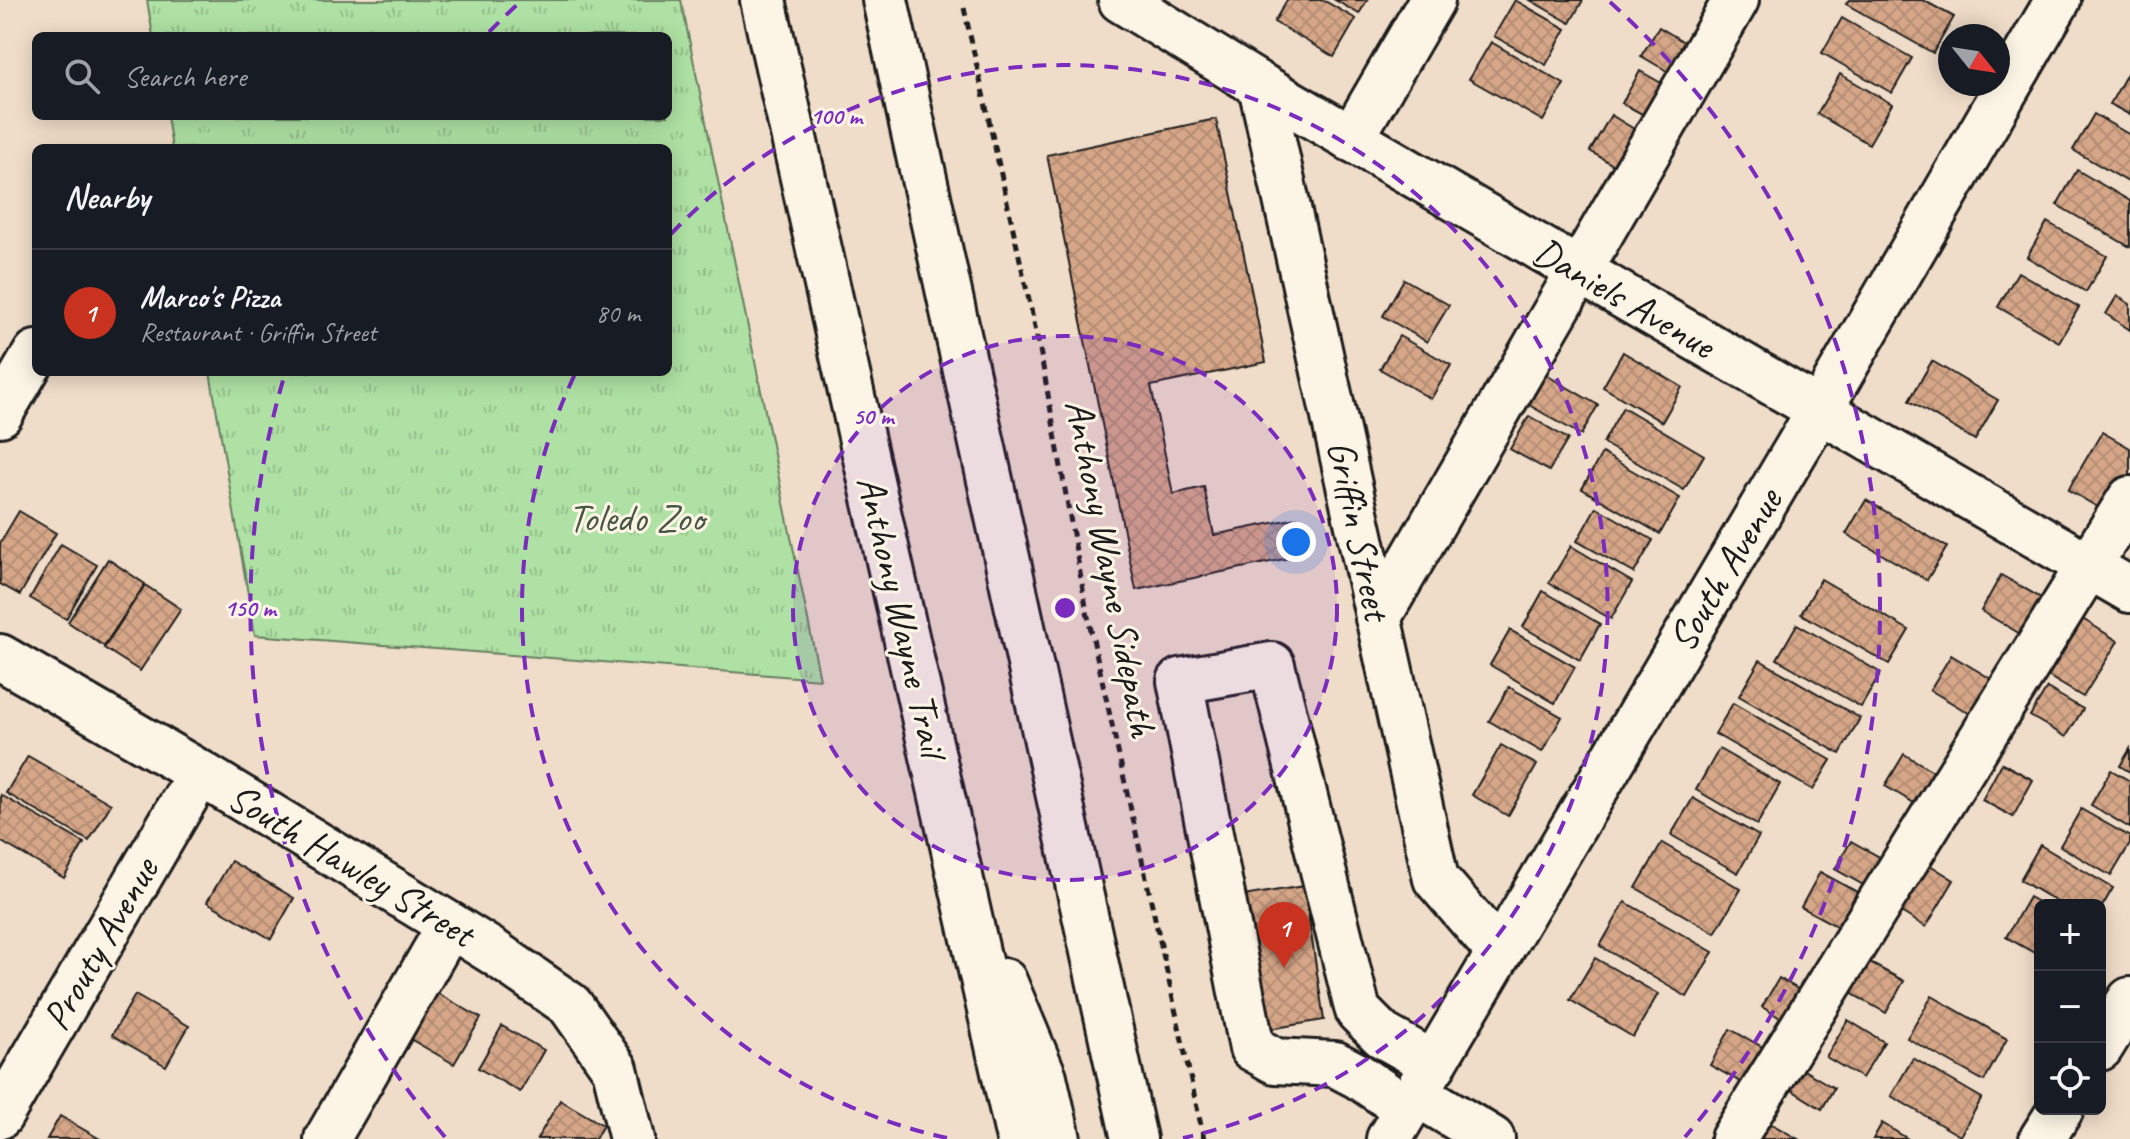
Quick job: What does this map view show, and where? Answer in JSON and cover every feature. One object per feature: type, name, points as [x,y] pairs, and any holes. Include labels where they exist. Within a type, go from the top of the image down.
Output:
[{"type":"main road","name":"Anthony Wayne Trail","points":[[763,0],[1019,1139]]},
{"type":"main road","points":[[885,0],[1134,1139]]},
{"type":"main road","points":[[1351,139],[1432,0]]},
{"type":"main road","points":[[1378,618],[1736,0]]},
{"type":"main road","name":"South Avenue","points":[[1411,1101],[2058,0]]},
{"type":"main road","name":"Daniels Avenue","points":[[1125,1],[1351,139],[2130,590]]},
{"type":"main road","name":"Griffin Street","points":[[1261,86],[1436,879],[1499,952]]},
{"type":"main road","points":[[0,414],[32,360]]},
{"type":"main road","points":[[1733,1139],[2130,499]]},
{"type":"main road","name":"South Hawley Street","points":[[0,657],[200,773],[450,925],[570,1005],[615,1069],[632,1138]]},
{"type":"main road","points":[[1411,1101],[1382,1035],[1358,1011],[1272,665],[1180,681],[1252,1048],[1275,1061],[1335,1064],[1358,1076],[1411,1101],[1492,1139]]},
{"type":"main road","name":"Prouty Avenue","points":[[0,1116],[200,773]]},
{"type":"main road","points":[[960,876],[1044,1077],[1058,1139]]},
{"type":"main road","points":[[327,1139],[450,925]]},
{"type":"main road","points":[[2103,1043],[2130,1000]]},
{"type":"main road","points":[[2042,1139],[2057,1115]]},
{"type":"path","name":"Anthony Wayne Sidepath","points":[[964,8],[1043,365],[1087,612],[1204,1139]]},
{"type":"green space","name":"Toledo Zoo","points":[[147,0],[681,0],[820,679],[255,635],[211,376],[672,376],[672,144],[171,144],[168,120],[672,120],[672,32],[152,32]]},
{"type":"building","points":[[1287,0],[1323,0],[1356,19],[1334,57],[1274,22]]},
{"type":"building","points":[[1335,0],[1367,0],[1359,14]]},
{"type":"building","points":[[1515,0],[1566,29],[1546,65],[1494,36]]},
{"type":"building","points":[[1530,0],[1583,0],[1570,23]]},
{"type":"building","points":[[1849,0],[1923,0],[1954,17],[1950,24],[1938,24],[1938,44],[1933,53],[1846,4]]},
{"type":"building","points":[[1842,18],[1912,58],[1892,93],[1822,53]]},
{"type":"building","points":[[1659,27],[1689,45],[1672,74],[1641,56]]},
{"type":"building","points":[[1491,42],[1564,84],[1543,121],[1469,79]]},
{"type":"building","points":[[1640,71],[1670,88],[1651,119],[1622,103]]},
{"type":"building","points":[[2130,71],[2130,115],[2110,104]]},
{"type":"building","points":[[1840,74],[1892,104],[1869,144],[1817,114]]},
{"type":"building","points":[[2094,114],[2130,135],[2130,183],[2073,150]]},
{"type":"building","points":[[1611,115],[1644,135],[1623,171],[1590,151]]},
{"type":"building","points":[[1216,119],[1266,362],[1151,386],[1173,494],[1204,487],[1214,535],[1297,518],[1304,555],[1136,590],[1047,155]]},
{"type":"building","points":[[2077,170],[2130,201],[2130,247],[2057,205]]},
{"type":"building","points":[[2047,222],[2107,256],[2086,292],[2027,257]]},
{"type":"building","points":[[2018,272],[2079,307],[2059,342],[1998,307]]},
{"type":"building","points":[[1404,279],[1449,305],[1427,342],[1383,316]]},
{"type":"building","points":[[2117,296],[2130,304],[2130,330],[2106,314]]},
{"type":"building","points":[[1399,336],[1451,365],[1431,399],[1380,369]]},
{"type":"building","points":[[1623,352],[1682,387],[1662,422],[1603,387]]},
{"type":"building","points":[[1932,361],[1998,400],[1975,440],[1909,401]]},
{"type":"building","points":[[1546,375],[1598,405],[1581,435],[1529,405]]},
{"type":"building","points":[[1623,407],[1704,455],[1684,490],[1603,443]]},
{"type":"building","points":[[1529,416],[1568,439],[1549,471],[1510,449]]},
{"type":"building","points":[[2102,432],[2130,448],[2130,476],[2108,513],[2068,490]]},
{"type":"building","points":[[1602,453],[1680,498],[1660,534],[1582,489]]},
{"type":"building","points":[[1866,500],[1947,547],[1927,580],[1846,534]]},
{"type":"building","points":[[1596,507],[1653,540],[1634,573],[1577,541]]},
{"type":"building","points":[[19,511],[56,533],[20,595],[0,584],[0,543]]},
{"type":"building","points":[[61,544],[97,565],[66,619],[30,598]]},
{"type":"building","points":[[1571,546],[1632,582],[1611,619],[1549,583]]},
{"type":"building","points":[[108,559],[145,584],[104,646],[68,622]]},
{"type":"building","points":[[2001,575],[2050,603],[2029,639],[1981,611]]},
{"type":"building","points":[[1821,579],[1909,630],[1889,664],[1801,614]]},
{"type":"building","points":[[145,585],[181,609],[140,671],[104,648]]},
{"type":"building","points":[[1543,591],[1600,624],[1580,660],[1523,627]]},
{"type":"building","points":[[2081,618],[2118,641],[2083,697],[2046,675]]},
{"type":"building","points":[[1797,624],[1881,673],[1861,707],[1777,659]]},
{"type":"building","points":[[1510,630],[1575,667],[1555,703],[1490,665]]},
{"type":"building","points":[[1951,655],[1998,683],[1977,718],[1930,690]]},
{"type":"building","points":[[1760,660],[1860,718],[1840,754],[1739,696]]},
{"type":"building","points":[[1509,687],[1562,717],[1542,752],[1489,721]]},
{"type":"building","points":[[2047,688],[2083,709],[2066,737],[2030,716]]},
{"type":"building","points":[[1733,703],[1831,760],[1813,790],[1715,734]]},
{"type":"building","points":[[1501,745],[1537,765],[1508,816],[1472,795]]},
{"type":"building","points":[[1719,749],[1780,784],[1757,825],[1696,790]]},
{"type":"building","points":[[2130,749],[2130,772],[2120,766]]},
{"type":"building","points":[[1904,754],[1938,774],[1919,806],[1885,786]]},
{"type":"building","points":[[28,756],[111,804],[89,841],[6,793]]},
{"type":"building","points":[[2002,763],[2033,780],[2013,817],[1982,800]]},
{"type":"building","points":[[2111,770],[2130,781],[2130,828],[2091,805]]},
{"type":"building","points":[[1,795],[84,843],[64,878],[0,841]]},
{"type":"building","points":[[1693,798],[1759,836],[1738,873],[1671,835]]},
{"type":"building","points":[[2081,809],[2130,837],[2130,844],[2111,876],[2060,846]]},
{"type":"building","points":[[1851,841],[1881,858],[1865,886],[1835,869]]},
{"type":"building","points":[[1662,843],[1741,889],[1715,933],[1636,888]]},
{"type":"building","points":[[2040,845],[2113,888],[2106,900],[2052,899],[2020,880]]},
{"type":"building","points":[[1922,860],[1954,880],[1926,927],[1894,908]]},
{"type":"building","points":[[231,861],[294,898],[271,939],[207,902]]},
{"type":"building","points":[[1820,872],[1857,892],[1838,927],[1801,907]]},
{"type":"building","points":[[1304,886],[1324,1020],[1263,1030],[1243,896]]},
{"type":"building","points":[[2029,897],[2034,900],[2034,953],[2006,937]]},
{"type":"building","points":[[1625,902],[1713,952],[1687,997],[1600,946]]},
{"type":"building","points":[[1595,958],[1658,994],[1633,1037],[1570,1000]]},
{"type":"building","points":[[1868,962],[1904,981],[1886,1013],[1851,993]]},
{"type":"building","points":[[1779,978],[1810,996],[1792,1025],[1762,1007]]},
{"type":"building","points":[[437,993],[481,1018],[454,1064],[410,1039]]},
{"type":"building","points":[[135,995],[189,1026],[166,1066],[112,1035]]},
{"type":"building","points":[[1932,996],[2007,1039],[1984,1081],[1907,1038]]},
{"type":"building","points":[[1848,1020],[1884,1042],[1862,1078],[1826,1057]]},
{"type":"building","points":[[502,1026],[544,1050],[520,1092],[478,1068]]},
{"type":"building","points":[[1730,1029],[1764,1048],[1744,1084],[1710,1065]]},
{"type":"building","points":[[1913,1058],[1982,1098],[1960,1136],[1891,1096]]},
{"type":"building","points":[[1802,1069],[1834,1088],[1822,1109],[1790,1089]]},
{"type":"building","points":[[560,1100],[603,1125],[595,1139],[537,1139]]},
{"type":"building","points":[[60,1116],[100,1139],[47,1139]]},
{"type":"building","points":[[1768,1122],[1798,1139],[1758,1139]]},
{"type":"building","points":[[1882,1123],[1908,1139],[1873,1139]]},
{"type":"place","name":"Marco's Pizza","points":[[1284,968]]}]
